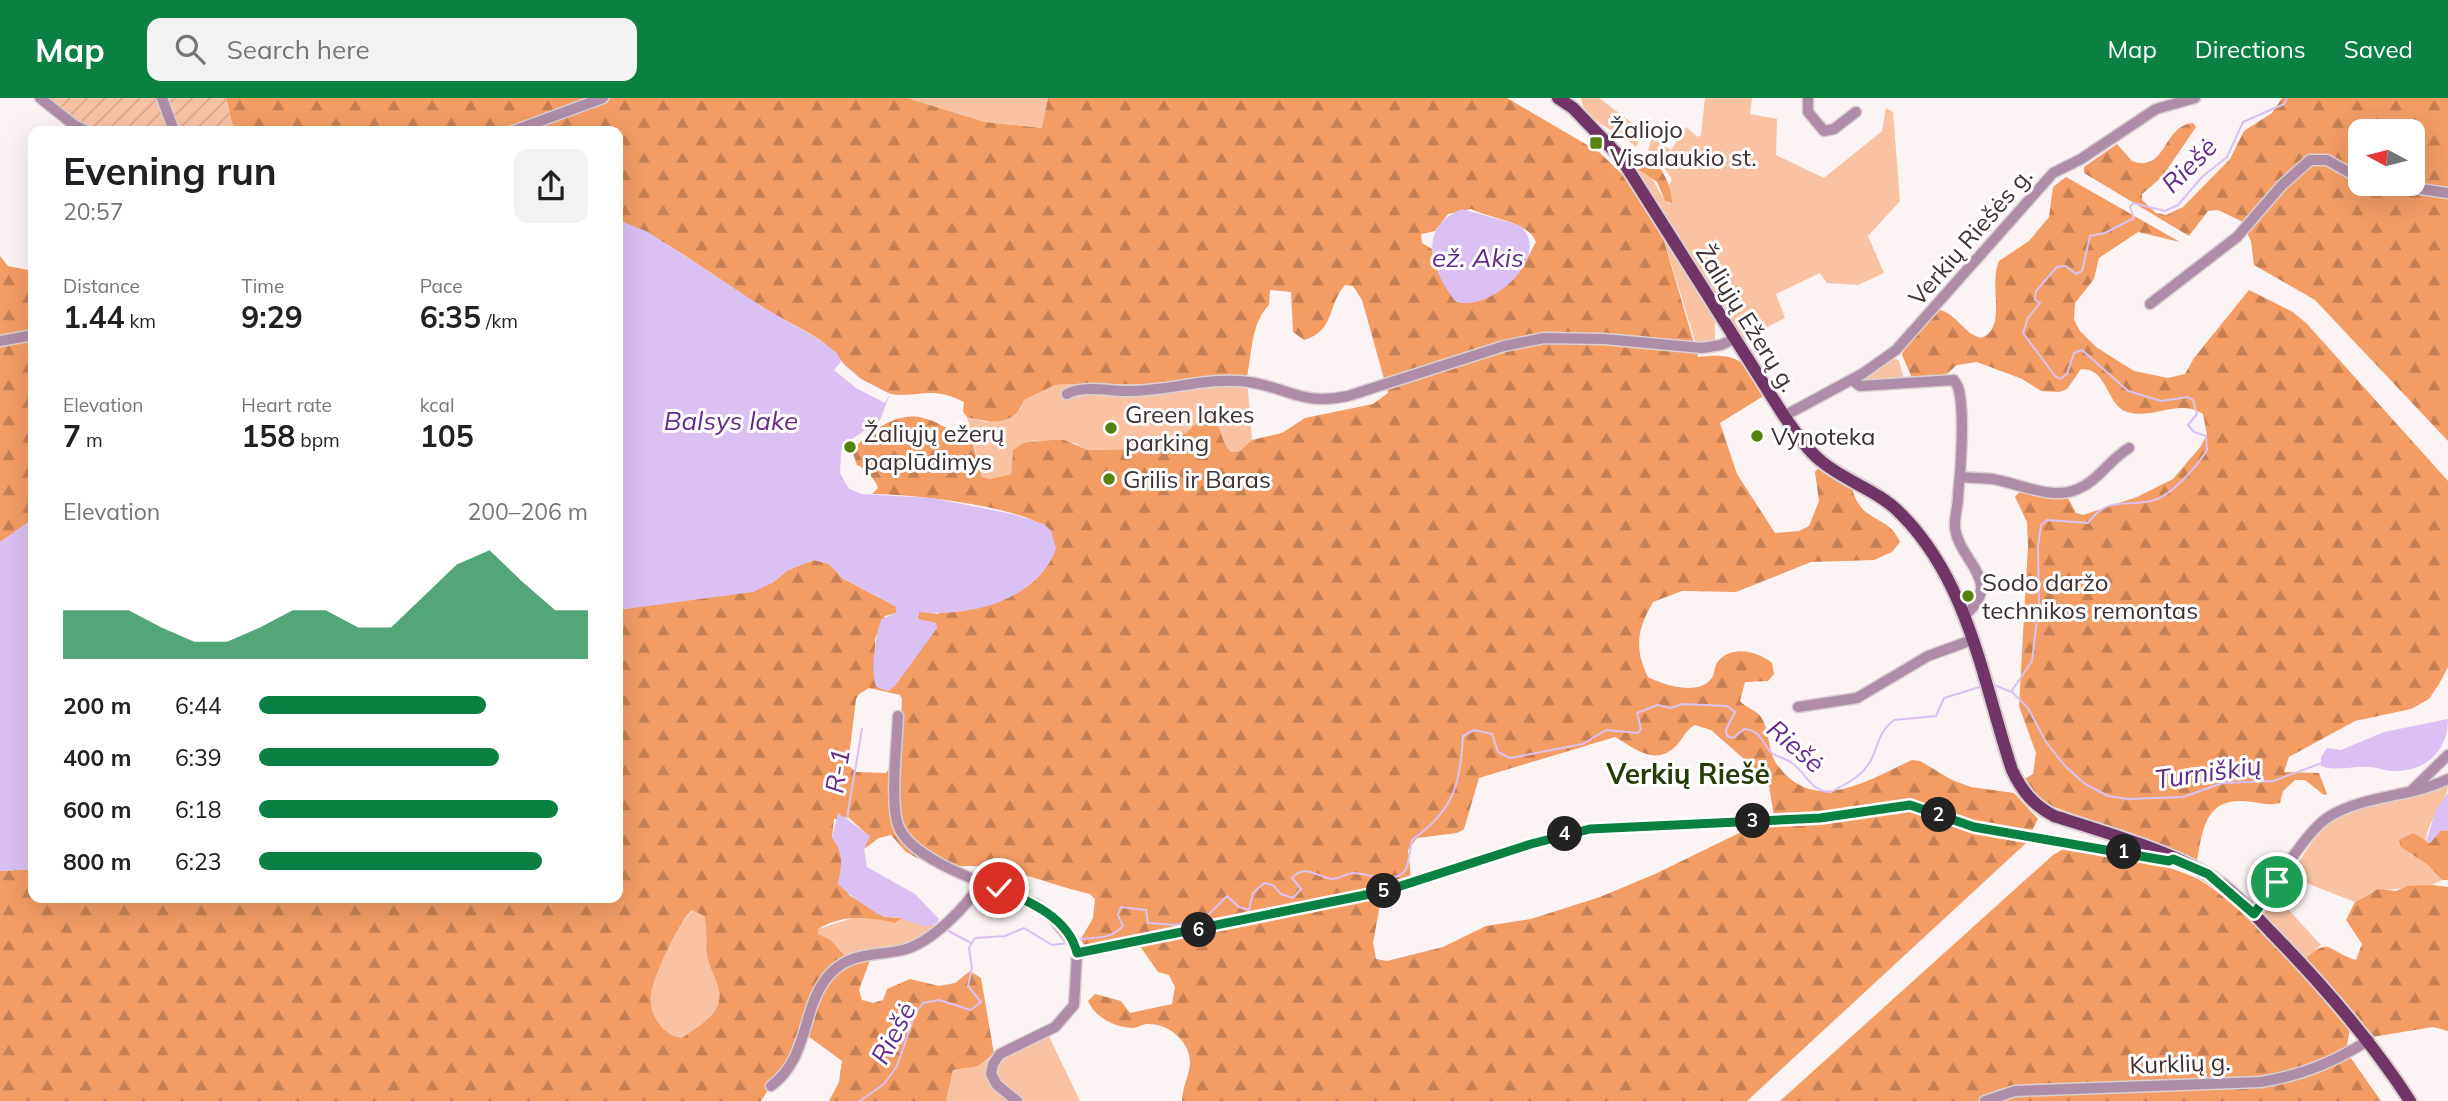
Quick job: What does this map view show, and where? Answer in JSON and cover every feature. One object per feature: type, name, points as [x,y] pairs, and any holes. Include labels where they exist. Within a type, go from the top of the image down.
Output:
[{"type":"main road","name":"Žaliųjų Ežerų g.","points":[[1570,100],[1641,187],[1784,416],[1820,461],[1883,498],[1918,532],[1945,571],[1965,615],[1987,694],[2012,770],[2022,791],[2036,805],[2054,816],[2208,874],[2254,914],[2370,1040],[2410,1101]]},
{"type":"street","points":[[40,98],[76,126]]},
{"type":"street","points":[[162,98],[172,126]]},
{"type":"street","points":[[527,126],[603,98]]},
{"type":"street","points":[[1808,98],[1808,112],[1825,131],[1833,130],[1856,112]]},
{"type":"street","points":[[2156,109],[2165,98]]},
{"type":"street","name":"Verkių Riešės g.","points":[[1784,416],[1852,380],[1896,350],[2053,173],[2081,159],[2156,109],[2195,98]]},
{"type":"street","points":[[2150,304],[2237,237],[2282,185],[2310,160],[2327,160],[2348,172]]},
{"type":"street","points":[[2426,190],[2448,193]]},
{"type":"street","points":[[0,341],[28,336]]},
{"type":"street","points":[[1067,394],[1080,390],[1129,391],[1239,381],[1302,399],[1326,400],[1348,396],[1504,346],[1545,338],[1604,339],[1702,348],[1721,345],[1734,339]]},
{"type":"street","points":[[1852,380],[1860,386],[1954,380],[1960,393],[1960,477],[1956,530],[1961,545],[1977,568],[1981,584],[1976,603],[1965,615]]},
{"type":"street","points":[[1960,477],[1992,479],[2050,492],[2071,492],[2095,478],[2117,455],[2129,448]]},
{"type":"street","points":[[1798,706],[1857,698],[1928,656],[1972,640]]},
{"type":"street","points":[[898,716],[895,813],[902,833],[913,847],[1036,904],[1049,914],[1076,949],[1074,1005],[1064,1019],[1055,1027],[1000,1054],[993,1064],[991,1074],[1017,1101]]},
{"type":"street","points":[[2410,792],[2432,774],[2448,755]]},
{"type":"street","points":[[2254,914],[2315,830],[2327,818],[2424,790],[2448,779]]},
{"type":"street","points":[[1076,949],[1385,891],[1531,844],[1590,829],[1820,818],[1910,805],[1974,827],[2169,861],[2173,859]]},
{"type":"street","points":[[771,1086],[783,1078],[795,1060],[818,996],[830,973],[847,959],[903,950],[928,939],[982,881]]},
{"type":"street","name":"Kurklių g.","points":[[1985,1101],[2015,1091],[2262,1082],[2298,1076],[2331,1063],[2370,1040]]},
{"type":"shaded area","points":[[44,98],[226,98],[233,126],[82,126],[73,122]]},
{"type":"shaded area","points":[[907,98],[1048,98],[1043,128],[985,122]]},
{"type":"shaded area","points":[[1581,98],[1599,98],[1643,131],[1636,147],[1588,113]]},
{"type":"shaded area","points":[[1705,98],[1752,98],[1750,114],[1777,119],[1776,155],[1824,178],[1882,131],[1886,108],[1893,112],[1900,201],[1868,236],[1884,273],[1858,285],[1827,283],[1820,273],[1776,294],[1785,318],[1742,340],[1724,305],[1705,286],[1638,172],[1638,169],[1645,172],[1654,181],[1665,201],[1670,204],[1669,185],[1672,180],[1662,164],[1648,150],[1652,138],[1671,150],[1686,127],[1698,137],[1701,135]]},
{"type":"shaded area","points":[[1660,227],[1715,318],[1715,344],[1696,344]]},
{"type":"shaded area","points":[[1893,357],[1899,361],[1904,379],[1861,384],[1860,380]]},
{"type":"shaded area","points":[[1247,377],[1252,440],[1240,451],[1231,452],[1228,448],[1213,414],[1206,415],[1181,437],[1142,449],[1088,450],[1074,443],[1013,450],[1011,474],[990,479],[982,477],[967,417],[986,422],[1020,410],[1024,400],[1055,385],[1165,384]]},
{"type":"shaded area","points":[[2448,784],[2445,798],[2429,826],[2426,842],[2412,833],[2401,847],[2428,865],[2442,880],[2420,887],[2378,890],[2355,902],[2296,879],[2293,871],[2306,850],[2334,820],[2345,814],[2435,790]]},
{"type":"shaded area","points":[[2289,875],[2285,906],[2321,945],[2305,959],[2263,915]]},
{"type":"shaded area","points":[[693,910],[704,916],[707,955],[719,996],[715,1011],[682,1038],[669,1033],[658,1022],[652,1008],[651,993],[668,949]]},
{"type":"shaded area","points":[[856,917],[871,917],[895,923],[902,918],[919,924],[934,925],[935,930],[908,945],[844,955],[831,940],[818,934],[818,929]]},
{"type":"shaded area","points":[[1047,1032],[1080,1101],[946,1101],[953,1070],[988,1059]]},
{"type":"green space","points":[[226,98],[596,98],[602,103],[611,98],[907,98],[985,122],[1042,128],[1048,98],[1507,98],[1599,152],[1628,180],[1660,227],[1698,357],[1723,356],[1739,361],[1752,374],[1765,395],[1720,423],[1737,474],[1775,533],[1799,531],[1809,526],[1819,501],[1815,472],[1820,466],[1851,484],[1860,506],[1888,526],[1900,542],[1892,552],[1874,560],[1811,562],[1736,592],[1682,591],[1653,602],[1639,639],[1641,657],[1648,677],[1671,686],[1698,687],[1711,679],[1717,663],[1729,653],[1744,651],[1759,655],[1772,663],[1774,674],[1768,681],[1745,682],[1740,701],[1761,717],[1773,758],[1791,779],[1807,788],[1824,791],[1841,789],[1859,784],[1912,760],[1920,761],[1952,780],[1971,787],[2014,793],[2038,819],[2025,844],[1747,1101],[1182,1101],[1190,1064],[1183,1041],[1171,1030],[1155,1025],[1145,1024],[1132,1028],[1119,1026],[1095,1012],[1088,1001],[1095,994],[1121,1001],[1130,1013],[1172,1004],[1175,987],[1169,975],[1158,972],[1133,936],[1084,946],[1081,939],[1093,918],[1095,899],[1090,894],[997,869],[978,866],[940,870],[906,852],[891,835],[879,838],[864,849],[869,836],[848,817],[834,819],[832,837],[842,855],[840,876],[849,895],[885,917],[902,918],[895,923],[866,918],[846,919],[818,929],[818,934],[831,940],[844,955],[874,949],[859,990],[862,1000],[873,1003],[883,1000],[887,989],[910,979],[939,986],[955,983],[970,971],[981,978],[994,1054],[978,1066],[953,1070],[946,1101],[829,1101],[839,1082],[842,1061],[804,1033],[761,1101],[0,1101],[0,871],[28,869],[28,903],[623,903],[623,609],[772,583],[788,570],[814,560],[830,564],[842,578],[897,607],[896,613],[885,616],[875,639],[876,686],[888,691],[937,628],[918,619],[919,611],[938,614],[1051,531],[1037,522],[993,508],[939,499],[872,494],[878,488],[877,485],[867,471],[857,465],[852,451],[875,430],[894,420],[913,417],[930,420],[953,430],[969,430],[982,477],[990,479],[1011,474],[1013,450],[1024,443],[1064,440],[1088,450],[1142,449],[1181,437],[1206,415],[1213,414],[1228,448],[1231,452],[1240,451],[1252,440],[1282,433],[1305,418],[1373,404],[1388,393],[1362,300],[1353,286],[1345,285],[1326,324],[1314,336],[1304,340],[1293,332],[1291,292],[1270,290],[1269,305],[1255,329],[1247,377],[1165,384],[1055,385],[1024,400],[1020,409],[1008,419],[976,419],[967,417],[963,412],[964,402],[952,397],[934,393],[891,394],[862,380],[820,340],[764,308],[675,249],[623,222],[623,126],[233,126]],"holes":[[[1471,209],[1508,221],[1532,235],[1536,242],[1522,268],[1435,267],[1432,249],[1422,243],[1421,234],[1435,231],[1448,214]],[[869,688],[900,695],[902,699],[899,754],[886,773],[856,772],[848,765],[856,699]],[[1695,725],[1711,730],[1768,780],[1774,816],[1655,874],[1600,897],[1531,919],[1486,926],[1443,947],[1387,961],[1376,959],[1373,943],[1383,888],[1411,879],[1408,850],[1417,838],[1457,833],[1464,829],[1479,778],[1615,737],[1645,754],[1660,755],[1676,746]],[[692,910],[704,916],[707,955],[719,996],[715,1011],[682,1038],[669,1033],[658,1022],[652,1009],[651,994],[674,937]]]},
{"type":"green space","points":[[2282,98],[2448,98],[2448,441],[2315,300],[2254,265],[2251,241],[2241,221],[2218,210],[2208,211],[2189,236],[2084,173],[2084,167],[2117,144],[2132,161],[2152,161],[2176,132],[2193,123],[2196,127],[2162,177],[2142,194],[2142,200],[2156,213],[2166,215],[2183,207],[2230,159],[2244,131],[2272,113]]},
{"type":"green space","points":[[1644,154],[1655,162],[1664,175],[1672,203],[1665,201],[1657,182],[1638,169]]},
{"type":"green space","points":[[2066,177],[2180,242],[2138,232],[2099,258],[2094,279],[2075,303],[2074,320],[2080,331],[2096,347],[2134,371],[2168,378],[2185,374],[2194,358],[2249,290],[2293,312],[2307,324],[2448,481],[2448,667],[2439,684],[2429,699],[2411,709],[2355,721],[2289,757],[2284,772],[2319,773],[2327,794],[2324,795],[2305,780],[2295,780],[2283,791],[2280,803],[2237,801],[2216,808],[2205,825],[2197,861],[2036,800],[2021,781],[2033,774],[2036,753],[2019,706],[2028,546],[2027,522],[2015,497],[2022,489],[2067,496],[2076,513],[2083,515],[2137,497],[2173,479],[2201,446],[2207,434],[2203,414],[2184,408],[2137,414],[2127,412],[2115,402],[2097,374],[2090,370],[2081,369],[2067,389],[2059,392],[2041,391],[2022,379],[1977,362],[1957,365],[1943,377],[1912,378],[1902,355],[1905,346],[1940,310],[1952,316],[1975,336],[1981,338],[1989,333],[1996,316],[1995,281],[1999,261],[2029,241],[2049,217],[2053,187]]},
{"type":"green space","points":[[0,256],[8,266],[28,270],[28,522],[0,542]]},
{"type":"green space","points":[[2441,830],[2448,831],[2448,880],[2442,880],[2428,865],[2401,847],[2399,840],[2413,833],[2430,843]]},
{"type":"green space","points":[[2065,848],[2176,870],[2210,886],[2230,902],[2274,944],[2350,1028],[2346,1051],[2381,1101],[1780,1101],[2053,855]]},
{"type":"green space","points":[[2408,886],[2448,887],[2448,1031],[2433,1027],[2372,1037],[2305,959],[2320,948],[2329,947],[2356,960],[2362,944],[2346,920],[2355,902],[2378,889],[2396,891]]},
{"type":"water","name":"ež. Akis","points":[[1462,209],[1519,225],[1528,237],[1529,250],[1515,278],[1487,298],[1471,303],[1456,302],[1447,290],[1432,251],[1438,227]]},
{"type":"water","name":"Balsys lake","points":[[623,222],[648,232],[764,308],[818,339],[837,353],[841,362],[861,379],[890,394],[880,420],[849,441],[841,451],[840,473],[849,489],[862,494],[932,498],[1012,514],[1044,524],[1051,531],[1056,549],[1047,567],[1034,581],[1000,602],[959,612],[919,612],[918,619],[936,623],[937,628],[895,686],[888,691],[877,687],[875,682],[874,653],[882,619],[896,613],[897,607],[842,578],[829,564],[814,560],[788,570],[772,583],[753,592],[623,609]]},
{"type":"water","points":[[28,522],[28,869],[0,871],[0,542]]},
{"type":"water","points":[[2448,719],[2447,731],[2439,750],[2424,764],[2415,768],[2392,771],[2373,767],[2321,766],[2321,757],[2327,748],[2341,750],[2384,732]]},
{"type":"water","points":[[2448,793],[2448,831],[2441,830],[2430,843],[2426,842],[2436,810]]},
{"type":"water","points":[[838,813],[870,836],[864,849],[867,867],[915,894],[939,919],[937,923],[923,926],[898,917],[883,916],[838,884],[841,860],[839,849],[832,837]]},
{"type":"pier","points":[[841,362],[861,379],[890,394],[885,403],[856,388],[834,370]]},
{"type":"waterway","name":"Riešė","points":[[1992,684],[2011,692],[2032,661],[2039,604],[2038,547],[2041,525],[2047,520],[2088,523],[2109,506],[2159,498],[2183,480],[2207,450],[2206,436],[2194,432],[2188,425],[2197,414],[2193,400],[2188,397],[2161,401],[2128,391],[2082,350],[2074,353],[2067,374],[2060,379],[2055,376],[2023,333],[2028,318],[2040,303],[2035,300],[2036,291],[2057,267],[2066,266],[2076,274],[2082,271],[2090,236],[2105,233],[2134,218],[2130,207],[2133,203],[2165,211],[2178,205],[2202,177],[2227,157],[2243,122],[2284,104],[2287,98]]},
{"type":"waterway","name":"Riešė","points":[[1078,940],[1107,936],[1118,931],[1123,926],[1118,915],[1121,907],[1146,910],[1148,923],[1178,925],[1190,918],[1208,915],[1227,896],[1239,907],[1249,910],[1253,893],[1264,883],[1273,885],[1281,894],[1293,898],[1301,889],[1292,878],[1301,872],[1311,872],[1332,879],[1353,873],[1387,878],[1400,875],[1405,871],[1412,840],[1446,807],[1457,783],[1463,736],[1474,730],[1492,734],[1498,752],[1510,758],[1583,744],[1606,730],[1638,733],[1641,729],[1637,713],[1658,705],[1670,708],[1683,704],[1727,706],[1735,712],[1726,730],[1727,736],[1733,738],[1744,729],[1755,732],[1772,753],[1792,763],[1818,789],[1831,792],[1862,772],[1873,756],[1881,735],[1894,720],[1936,716],[1944,698],[1983,686]]},
{"type":"waterway","name":"Turniškių","points":[[2012,692],[2028,708],[2046,742],[2065,766],[2085,784],[2108,796],[2128,799],[2183,797],[2223,783],[2273,781],[2322,763]]},
{"type":"waterway","name":"R-1","points":[[847,818],[862,729]]},
{"type":"waterway","name":"Riešė","points":[[860,1101],[884,1084],[897,1066],[915,1014],[923,1003],[939,1000],[971,1010],[981,1002],[968,986],[972,968],[969,948],[975,938],[1005,936],[1024,928],[1052,945],[1069,943]]},
{"type":"waterway","name":"R-1","points":[[945,929],[971,943]]},
{"type":"place","name":"Žaliojo Visalaukio st.","points":[[1596,143]]},
{"type":"place","name":"Green lakes parking","points":[[1111,428]]},
{"type":"place","name":"Vynoteka","points":[[1757,436]]},
{"type":"place","name":"Žaliųjų ežerų paplūdimys","points":[[850,447]]},
{"type":"place","name":"Grilis ir Baras","points":[[1109,479]]},
{"type":"place","name":"Sodo daržo technikos remontas","points":[[1968,596]]},
{"type":"district","name":"Verkių Riešė","points":[[1688,773]]},
{"type":"route","points":[[999,888],[1036,904],[1049,914],[1074,944],[1077,953],[1153,940],[1385,891],[1574,831],[1820,818],[1898,805],[1920,807],[1959,824],[1974,827],[2169,861],[2173,859],[2208,874],[2254,914],[2277,882]]}]
